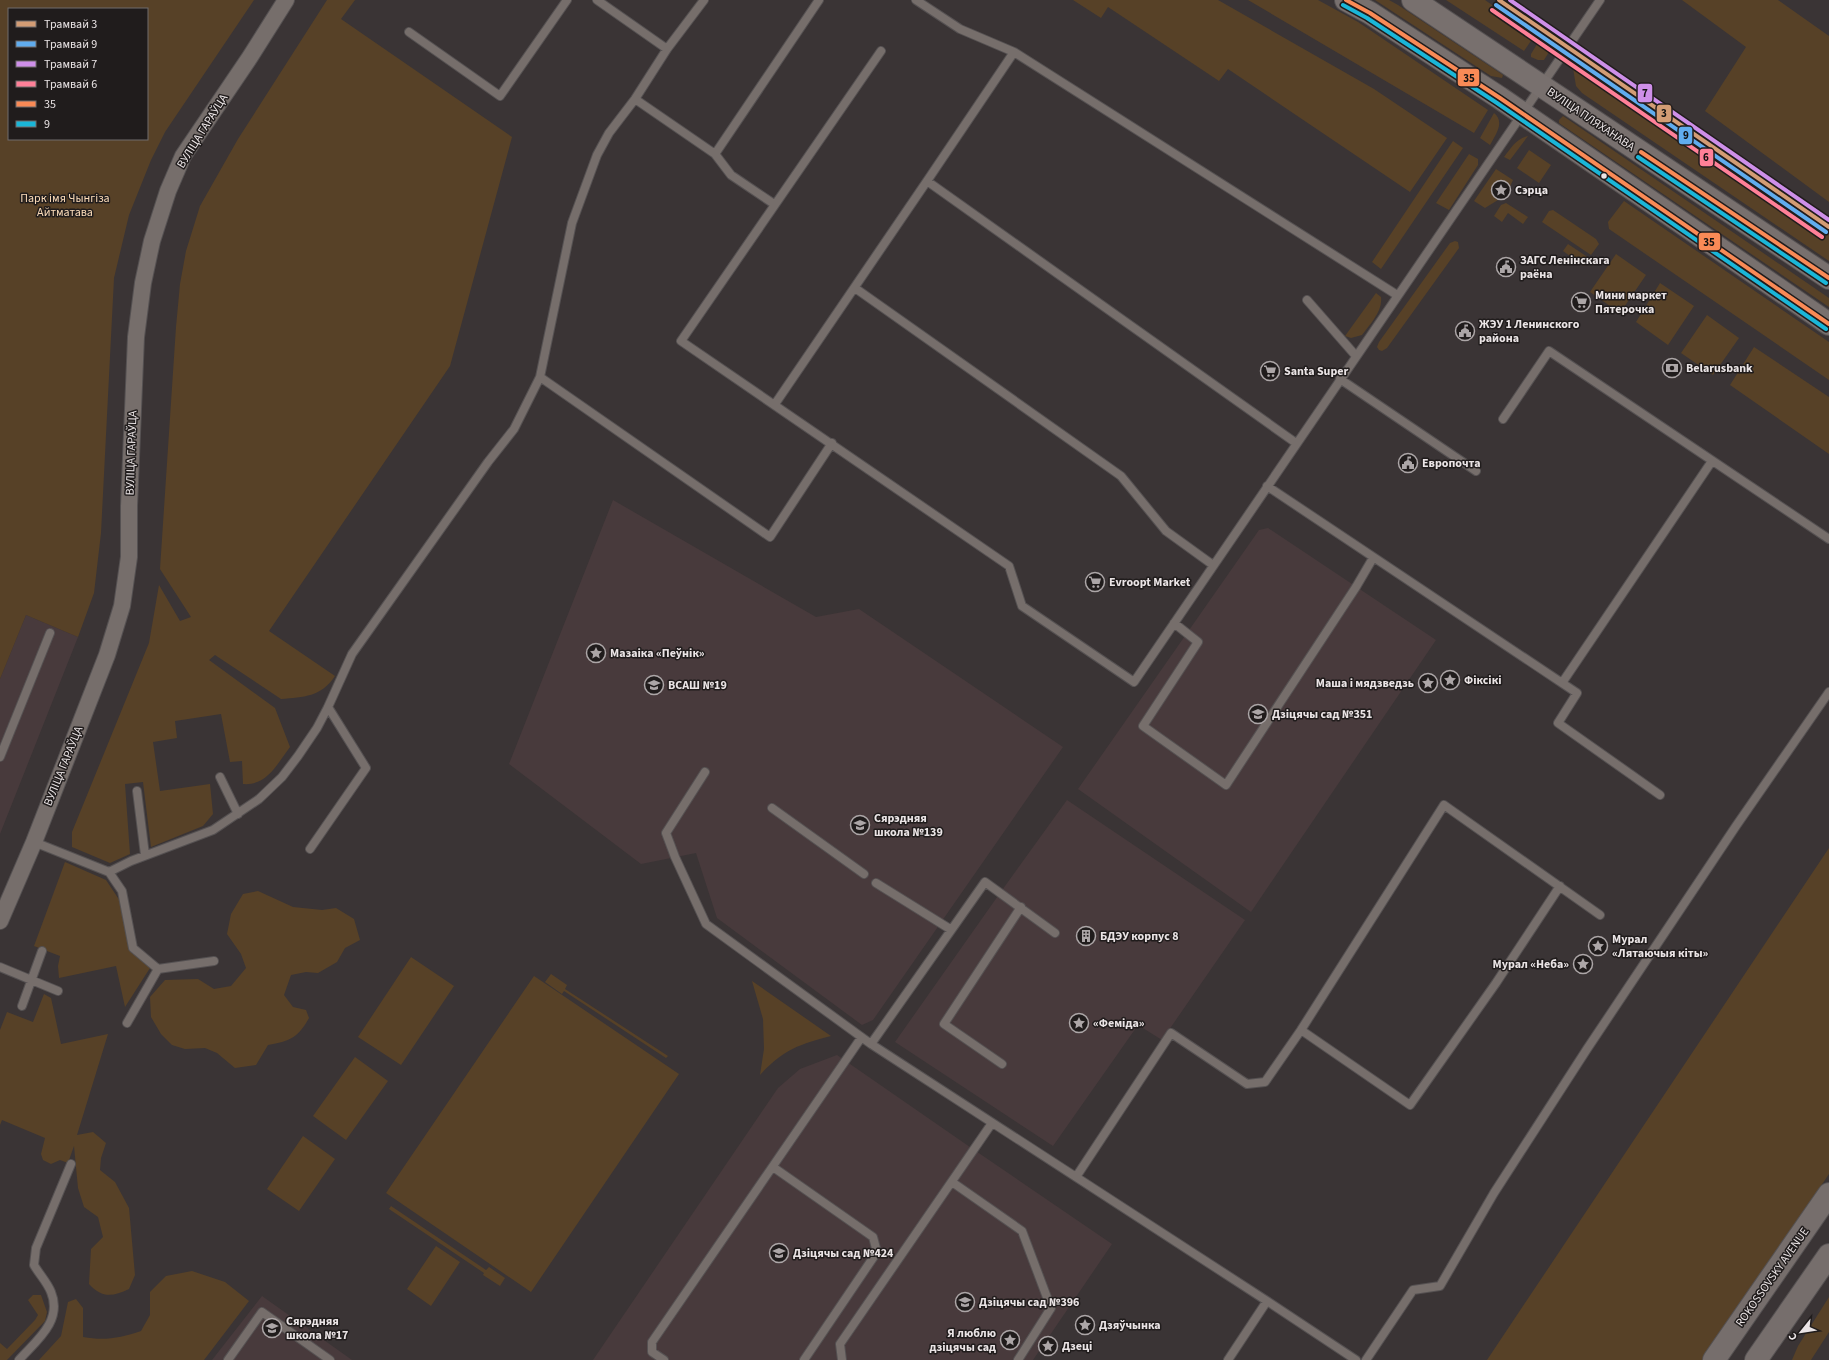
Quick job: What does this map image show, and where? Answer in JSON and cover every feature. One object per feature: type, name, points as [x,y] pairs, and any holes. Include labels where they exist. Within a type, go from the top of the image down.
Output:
[{"type":"main road","points":[[1346,0],[1370,13],[1522,113],[1829,324]]},
{"type":"main road","name":"ВУЛІЦА ПЛЯХАНАВА","points":[[1413,0],[1829,278]]},
{"type":"main road","name":"ROKOSSOVSKY AVENUE","points":[[1714,1360],[1829,1194]]},
{"type":"main road","points":[[1756,1360],[1829,1255]]},
{"type":"street","name":"ВУЛІЦА ГАРАЎЦА","points":[[0,921],[34,842],[107,655],[122,606],[129,557],[129,506],[136,337],[143,283],[152,241],[168,191],[183,156],[250,57],[286,0]]},
{"type":"lane","points":[[409,32],[500,96],[567,0]]},
{"type":"lane","points":[[597,0],[667,49]]},
{"type":"lane","points":[[109,872],[145,855],[213,830],[259,799],[282,777],[298,756],[328,707],[352,654],[488,462],[514,429],[540,377],[572,223],[597,155],[609,133],[635,99],[667,49],[704,0]]},
{"type":"lane","points":[[715,154],[819,0]]},
{"type":"lane","points":[[916,0],[960,29],[1014,52],[1397,295]]},
{"type":"lane","points":[[881,51],[774,204],[681,341],[775,404],[1009,566],[1022,606],[1134,682],[1600,0]]},
{"type":"lane","points":[[775,404],[928,181],[1014,52]]},
{"type":"lane","points":[[635,99],[715,154],[731,175],[774,204]]},
{"type":"lane","points":[[928,181],[1296,443]]},
{"type":"lane","points":[[855,288],[1121,476],[1166,531],[1214,565]]},
{"type":"lane","points":[[1307,300],[1356,356]]},
{"type":"lane","points":[[1503,419],[1549,351],[1829,539]]},
{"type":"lane","points":[[540,377],[770,537],[832,444]]},
{"type":"lane","points":[[1340,379],[1476,471]]},
{"type":"lane","points":[[1562,683],[1712,461]]},
{"type":"lane","points":[[1267,486],[1577,693],[1558,723],[1660,795]]},
{"type":"lane","points":[[1174,623],[1198,642],[1143,726],[1226,785],[1356,587],[1373,558]]},
{"type":"lane","points":[[0,757],[50,633]]},
{"type":"lane","points":[[1366,1360],[1413,1290],[1440,1286],[1494,1193],[1587,1049],[1736,826],[1829,692]]},
{"type":"lane","points":[[310,849],[366,768],[328,707]]},
{"type":"lane","points":[[705,772],[666,833],[675,857],[706,924],[861,1038],[1356,1360]]},
{"type":"lane","points":[[220,777],[238,814]]},
{"type":"lane","points":[[137,791],[145,855]]},
{"type":"lane","points":[[1076,1177],[1171,1033],[1247,1084],[1265,1082],[1301,1030],[1444,805],[1600,915]]},
{"type":"lane","points":[[772,808],[864,874]]},
{"type":"lane","points":[[34,842],[109,872],[122,891],[134,948],[158,969],[214,961]]},
{"type":"lane","points":[[871,1044],[950,929],[985,882],[1055,933]]},
{"type":"lane","points":[[876,883],[950,929]]},
{"type":"lane","points":[[1301,1030],[1410,1105],[1492,989],[1560,886]]},
{"type":"lane","points":[[1002,1064],[944,1024],[1021,907]]},
{"type":"lane","points":[[22,1006],[42,951]]},
{"type":"lane","points":[[0,967],[58,990]]},
{"type":"lane","points":[[127,1023],[158,969]]},
{"type":"lane","points":[[664,1360],[652,1352],[652,1342],[861,1038]]},
{"type":"lane","points":[[842,1360],[840,1344],[992,1123]]},
{"type":"lane","points":[[19,1360],[49,1327],[55,1310],[51,1292],[34,1265],[36,1248],[71,1164]]},
{"type":"lane","points":[[773,1167],[874,1237],[878,1252],[804,1360]]},
{"type":"lane","points":[[952,1182],[1022,1231],[1051,1308],[1018,1360]]},
{"type":"lane","points":[[1228,1360],[1267,1301]]},
{"type":"lane","points":[[228,1360],[262,1312],[330,1360]]},
{"type":"shaded area","points":[[613,500],[816,617],[859,609],[1063,747],[873,1020],[862,1025],[717,918],[696,853],[641,864],[509,764]]},
{"type":"shaded area","name":"Дзіцячы сад №351","points":[[1268,528],[1436,640],[1251,912],[1078,789],[1259,530]]},
{"type":"shaded area","points":[[26,615],[78,637],[0,834],[0,679]]},
{"type":"shaded area","points":[[1067,800],[1245,920],[1162,1040],[1138,1025],[1053,1146],[895,1042]]},
{"type":"shaded area","name":"Дзіцячы сад №424","points":[[837,1055],[1112,1244],[1033,1360],[593,1360],[778,1088],[800,1069]]},
{"type":"shaded area","name":"Сярэдняя школа №17","points":[[262,1296],[352,1360],[212,1360]]},
{"type":"green space","name":"Парк імя Чынгіза Айтматава","points":[[0,0],[254,0],[165,132],[151,160],[129,215],[114,278],[101,533],[94,593],[78,637],[26,615],[0,679]]},
{"type":"green space","points":[[327,0],[355,0],[341,19],[512,137],[450,366],[269,631],[335,676],[324,688],[311,695],[281,699],[215,655],[209,660],[275,708],[290,747],[276,767],[265,778],[251,784],[243,784],[242,761],[230,762],[221,714],[175,721],[177,738],[153,742],[160,791],[210,784],[213,814],[203,826],[151,847],[143,782],[125,784],[130,854],[110,863],[72,847],[72,832],[149,643],[159,585],[180,621],[191,617],[160,569],[176,327],[180,284],[186,251],[200,206],[238,139]]},
{"type":"green space","points":[[1073,0],[1218,0],[1374,89],[1447,138],[1410,192],[1228,69],[1219,81],[1108,7],[1101,18]]},
{"type":"green space","points":[[1248,0],[1318,0],[1358,22],[1488,110],[1474,133]]},
{"type":"green space","points":[[1375,0],[1389,0],[1398,5],[1503,75],[1502,78],[1491,76]]},
{"type":"green space","points":[[1446,0],[1485,0],[1535,35],[1524,51]]},
{"type":"green space","points":[[1682,0],[1778,0],[1829,36],[1829,202],[1705,111],[1746,47]]},
{"type":"green space","points":[[1542,36],[1554,44],[1544,60],[1538,60],[1531,57],[1531,54]]},
{"type":"green space","points":[[1578,60],[1829,233],[1829,261],[1582,93],[1576,86],[1573,68]]},
{"type":"green space","points":[[1494,113],[1499,120],[1499,124],[1497,132],[1490,145],[1480,138]]},
{"type":"green space","points":[[1563,116],[1829,298],[1829,307],[1559,123],[1559,120]]},
{"type":"green space","points":[[1528,136],[1510,160],[1504,157],[1517,142]]},
{"type":"green space","points":[[1453,141],[1463,148],[1381,269],[1372,262]]},
{"type":"green space","points":[[1529,150],[1551,165],[1539,183],[1517,168]]},
{"type":"green space","points":[[1469,154],[1478,159],[1478,165],[1449,210],[1436,203]]},
{"type":"green space","points":[[1496,169],[1513,180],[1506,195],[1485,208],[1474,201]]},
{"type":"green space","points":[[1624,201],[1829,342],[1829,380],[1609,229],[1608,222]]},
{"type":"green space","points":[[1506,203],[1528,217],[1523,224],[1508,213],[1502,222],[1494,216],[1501,205]]},
{"type":"green space","points":[[1553,210],[1596,239],[1599,244],[1591,255],[1542,222],[1549,211]]},
{"type":"green space","points":[[1455,241],[1458,242],[1459,248],[1387,348],[1382,351],[1379,350],[1377,347],[1379,342],[1450,243]]},
{"type":"green space","points":[[1568,244],[1589,258],[1584,266],[1563,251]]},
{"type":"green space","points":[[1616,254],[1646,275],[1620,313],[1590,292]]},
{"type":"green space","points":[[1660,283],[1694,306],[1668,345],[1636,322]]},
{"type":"green space","points":[[1376,293],[1381,297],[1381,302],[1378,312],[1372,322],[1362,335],[1351,338],[1345,336]]},
{"type":"green space","points":[[1707,315],[1739,338],[1713,375],[1681,353]]},
{"type":"green space","points":[[1754,347],[1829,397],[1829,454],[1730,385]]},
{"type":"green space","points":[[1829,848],[1829,1174],[1703,1360],[1487,1360]]},
{"type":"green space","points":[[65,862],[106,880],[120,901],[129,950],[150,968],[125,1007],[116,966],[59,978],[58,966],[60,956],[34,946]]},
{"type":"green space","points":[[258,891],[293,907],[322,910],[336,908],[354,919],[360,940],[345,948],[337,962],[318,973],[306,972],[291,975],[284,995],[293,1007],[306,1010],[309,1018],[305,1025],[293,1038],[268,1045],[256,1065],[235,1068],[217,1053],[205,1048],[185,1049],[172,1045],[161,1034],[151,1017],[150,997],[165,980],[198,979],[214,989],[231,986],[246,968],[241,954],[227,934],[231,914],[243,894]]},
{"type":"green space","points":[[411,957],[454,986],[401,1065],[358,1037]]},
{"type":"green space","points":[[551,974],[567,985],[565,989],[668,1056],[666,1058],[564,991],[562,994],[545,982]]},
{"type":"green space","points":[[534,976],[679,1074],[531,1292],[386,1193]]},
{"type":"green space","points":[[752,981],[831,1036],[800,1045],[792,1049],[777,1059],[760,1075],[764,1049],[763,1019]]},
{"type":"green space","points":[[44,994],[51,998],[61,1044],[108,1034],[77,1135],[93,1132],[106,1143],[101,1158],[100,1170],[115,1182],[129,1208],[135,1275],[129,1289],[117,1294],[103,1294],[98,1292],[89,1284],[91,1249],[103,1237],[98,1217],[84,1207],[78,1188],[74,1146],[68,1163],[60,1160],[51,1164],[43,1160],[41,1154],[45,1138],[2,1120],[0,1125],[0,1030],[7,1012],[33,1022]]},
{"type":"green space","points":[[355,1057],[388,1081],[346,1140],[313,1116]]},
{"type":"green space","points":[[303,1136],[335,1159],[299,1211],[267,1189]]},
{"type":"green space","points":[[391,1206],[486,1270],[489,1267],[505,1278],[500,1286],[483,1275],[484,1273],[389,1209]]},
{"type":"green space","points":[[436,1246],[460,1262],[431,1306],[407,1289]]},
{"type":"green space","points":[[192,1271],[225,1282],[249,1301],[204,1360],[39,1360],[61,1336],[68,1302],[76,1299],[83,1308],[83,1337],[105,1339],[126,1335],[141,1331],[150,1315],[150,1292],[166,1276]]},
{"type":"green space","points":[[33,1295],[41,1295],[47,1312],[45,1321],[7,1360],[0,1360],[0,1343],[7,1349],[38,1315],[28,1300]]},
{"type":"green space","points":[[1829,1297],[1829,1332],[1811,1360],[1792,1360],[1798,1346]]},
{"type":"tram line","name":"3","points":[[1499,0],[1829,227]]},
{"type":"tram line","name":"7","points":[[1510,0],[1829,220]]},
{"type":"tram line","name":"9","points":[[1496,5],[1826,232]]},
{"type":"tram line","name":"6","points":[[1492,10],[1822,237]]},
{"type":"transit line","name":"35","points":[[1346,0],[1370,13],[1500,98],[1829,324]]},
{"type":"transit line","name":"9","points":[[1343,5],[1367,18],[1497,103],[1826,329]]},
{"type":"transit line","name":"35","points":[[1641,152],[1829,278]]},
{"type":"transit line","name":"9","points":[[1638,157],[1826,283]]},
{"type":"place","name":"Сэрца","points":[[1501,190]]},
{"type":"place","name":"ЗАГС Ленінскага раёна","points":[[1506,267]]},
{"type":"place","name":"Мини маркет Пятерочка","points":[[1581,302]]},
{"type":"place","name":"ЖЭУ 1 Ленинского района","points":[[1465,331]]},
{"type":"place","name":"Belarusbank","points":[[1672,368]]},
{"type":"place","name":"Santa Super","points":[[1270,371]]},
{"type":"place","name":"Европочта","points":[[1408,463]]},
{"type":"place","name":"Evroopt Market","points":[[1095,582]]},
{"type":"place","name":"Мазаіка «Пеўнік»","points":[[596,653]]},
{"type":"place","name":"Фіксікі","points":[[1450,680]]},
{"type":"place","name":"Маша і мядзведзь","points":[[1428,683]]},
{"type":"place","name":"ВСАШ №19","points":[[654,685]]},
{"type":"place","name":"Дзіцячы сад №351","points":[[1258,714]]},
{"type":"place","name":"Сярэдняя школа №139","points":[[860,825]]},
{"type":"place","name":"БДЭУ корпус 8","points":[[1086,936]]},
{"type":"place","name":"Мурал «Лятаючыя кіты»","points":[[1598,946]]},
{"type":"place","name":"Мурал «Неба»","points":[[1583,964]]},
{"type":"place","name":"«Феміда»","points":[[1079,1023]]},
{"type":"place","name":"Дзіцячы сад №424","points":[[779,1253]]},
{"type":"place","name":"Дзіцячы сад №396","points":[[965,1302]]},
{"type":"place","name":"Дзяўчынка","points":[[1085,1325]]},
{"type":"place","name":"Сярэдняя школа №17","points":[[272,1328]]},
{"type":"place","name":"Я люблю дзіцячы сад","points":[[1010,1340]]},
{"type":"place","name":"Дзеці","points":[[1048,1346]]}]
